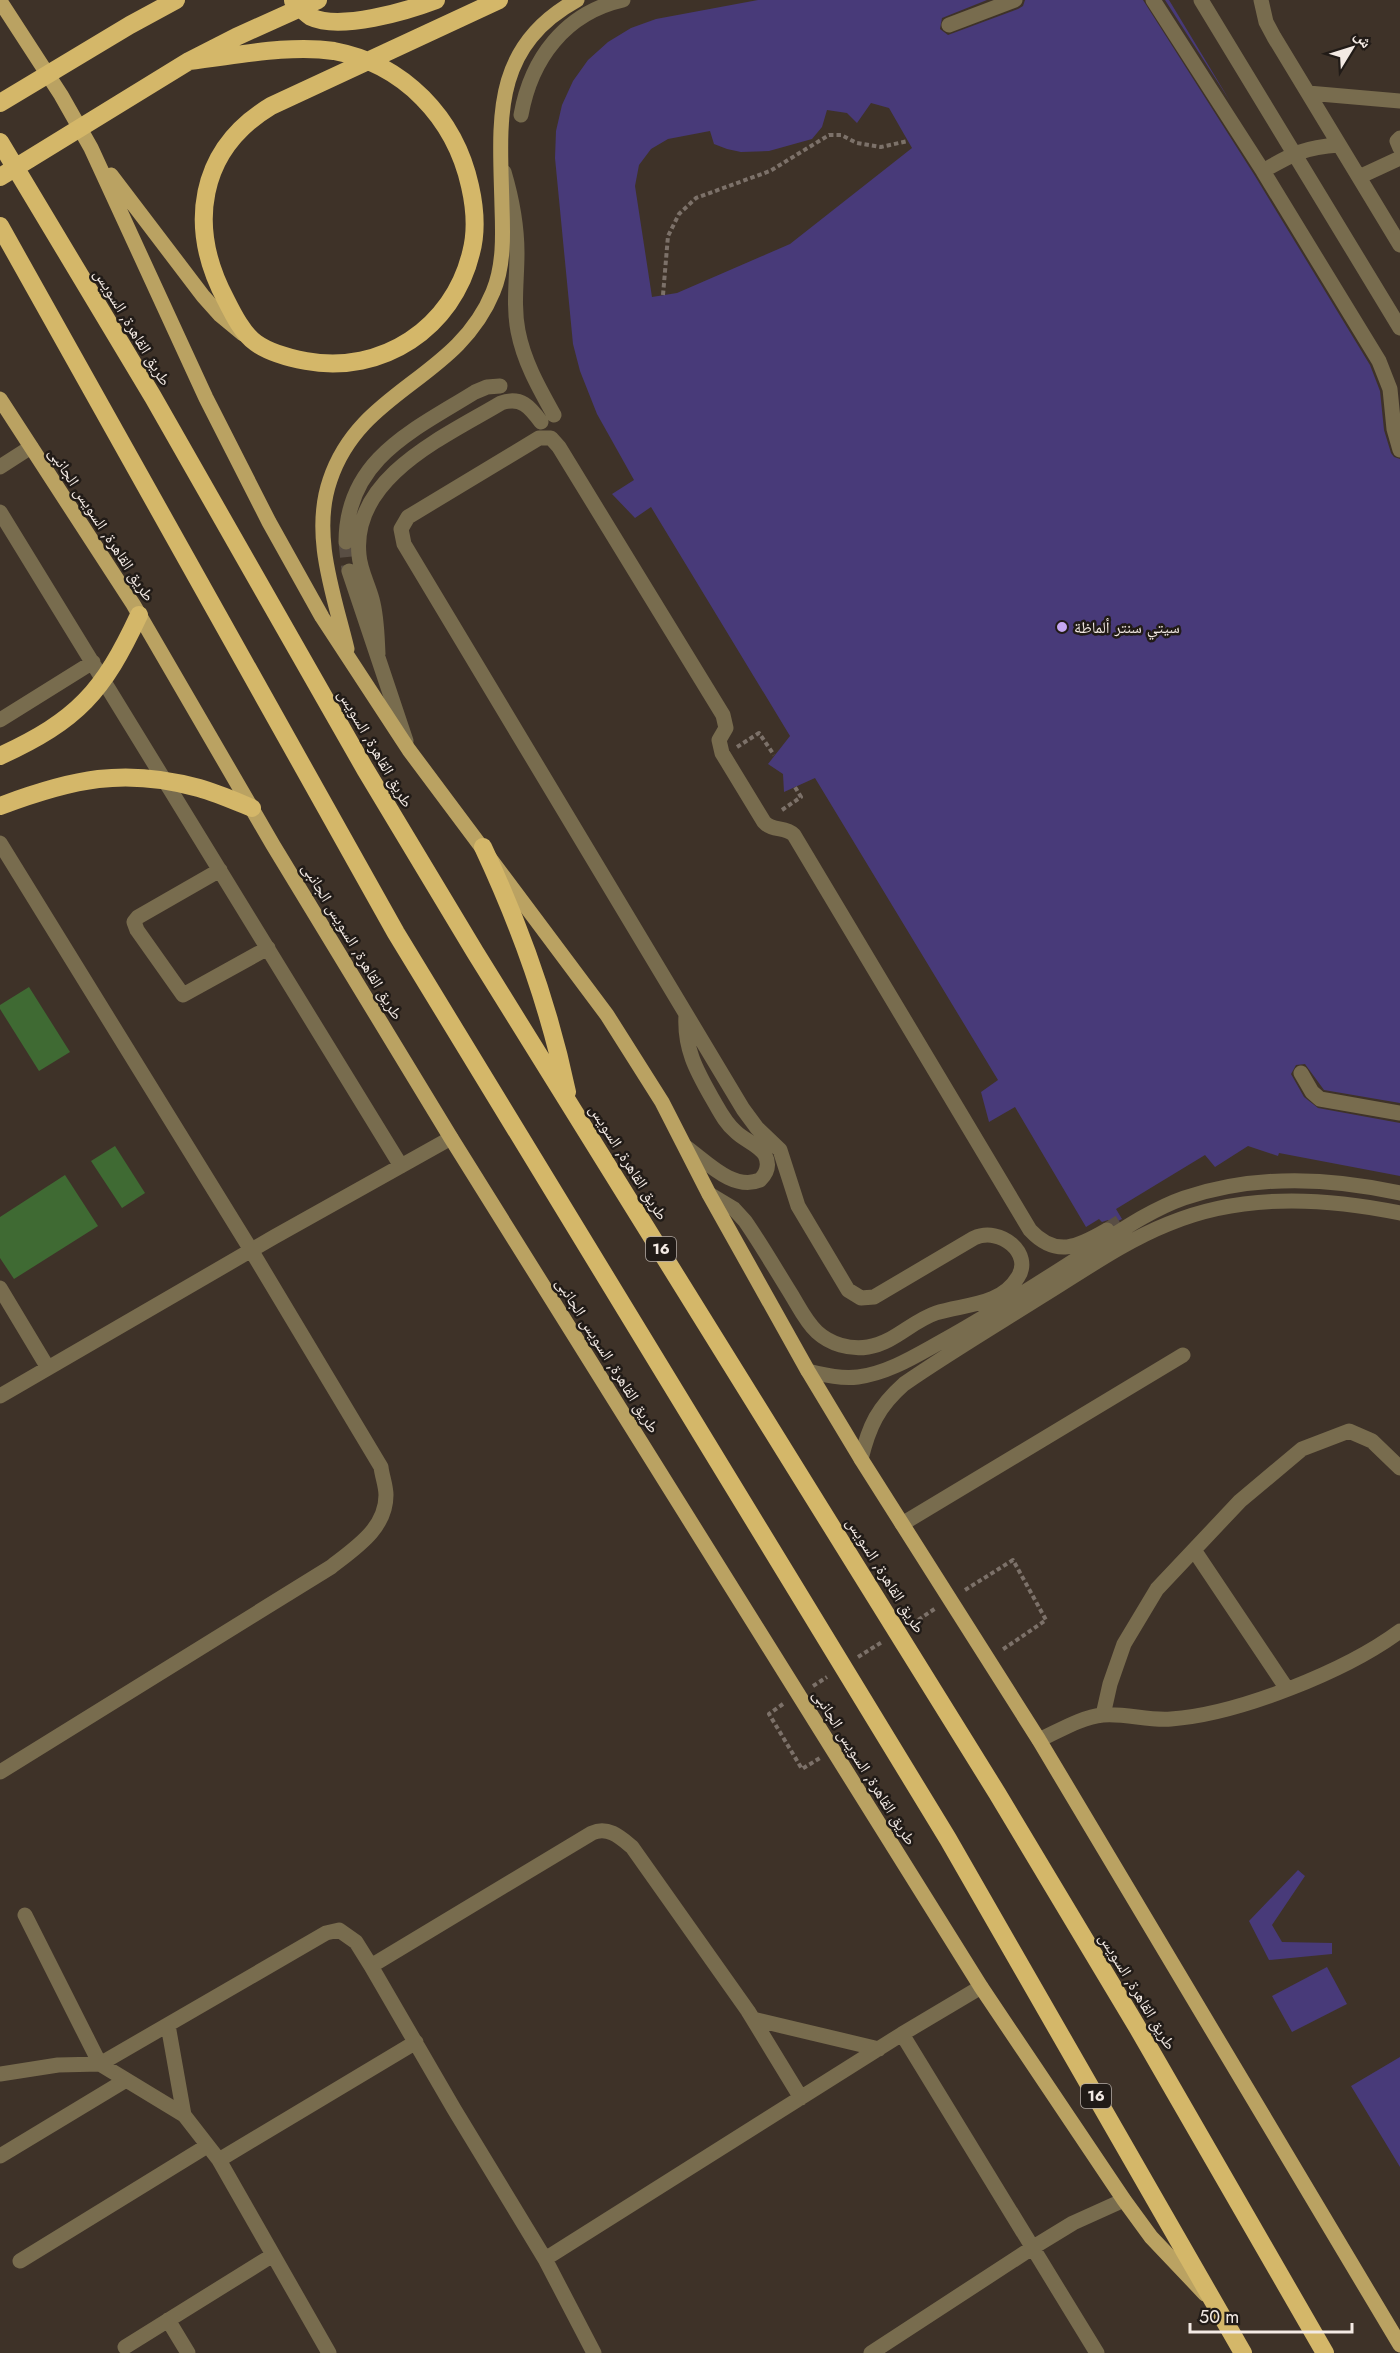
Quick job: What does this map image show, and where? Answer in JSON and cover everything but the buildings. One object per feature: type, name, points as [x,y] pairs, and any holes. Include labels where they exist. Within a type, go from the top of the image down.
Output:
[{"type":"highway","points":[[130,25],[155,0]]},
{"type":"highway","points":[[0,103],[176,0]]},
{"type":"highway","points":[[292,0],[311,17],[342,21],[371,19],[412,9],[436,0]]},
{"type":"highway","points":[[0,177],[189,61],[318,0]]},
{"type":"highway","points":[[189,61],[292,50],[323,50],[354,56],[373,63],[409,85],[444,123],[459,150],[466,170],[474,210],[474,231],[466,271],[458,290],[434,323],[409,342],[382,356],[342,364],[297,360],[255,343],[231,309],[221,291],[208,252],[202,211],[205,193],[218,158],[228,142],[255,116],[271,106],[499,0]]},
{"type":"highway","name":"طريق القاهرة, السويس","points":[[0,142],[153,397],[365,769],[570,1105],[998,1793],[1142,2035],[1325,2353]]},
{"type":"highway","name":"16","points":[[0,226],[396,933],[948,1839],[1243,2353]]},
{"type":"highway","points":[[0,756],[50,730],[87,700],[117,661],[139,615]]},
{"type":"highway","points":[[0,806],[76,781],[128,777],[178,783],[203,789],[252,808]]},
{"type":"highway","points":[[483,847],[516,920],[536,973],[561,1061],[570,1105]]},
{"type":"main road","points":[[350,664],[325,558],[324,508],[329,482],[339,457],[353,434],[370,414],[458,347],[480,320],[494,290],[501,261],[503,234],[501,113],[512,68],[527,40],[537,29],[577,0]]},
{"type":"main road","points":[[0,1],[61,95],[91,148],[118,203],[170,322],[238,462],[294,570],[350,664],[409,750],[607,1015],[657,1093],[709,1194],[808,1371],[1039,1740],[1400,2345]]},
{"type":"main road","points":[[91,148],[203,296],[237,330],[255,343]]},
{"type":"main road","name":"طريق القاهرة, السويس الجانبى","points":[[0,399],[139,615],[252,808],[451,1138],[981,1987],[1124,2200],[1159,2246],[1218,2306]]},
{"type":"street","points":[[521,115],[530,80],[547,49],[559,35],[587,13],[623,0]]},
{"type":"street","points":[[949,25],[987,5],[1015,0]]},
{"type":"street","points":[[1153,0],[1263,171],[1379,361],[1390,388],[1394,429],[1400,450]]},
{"type":"street","points":[[1201,0],[1400,328]]},
{"type":"street","points":[[1261,0],[1266,22],[1400,244]]},
{"type":"street","points":[[1308,93],[1400,101]]},
{"type":"street","points":[[1400,138],[1397,141],[1400,148]]},
{"type":"street","points":[[1263,171],[1294,153],[1312,147],[1339,145]]},
{"type":"street","points":[[1359,177],[1400,158]]},
{"type":"street","points":[[378,654],[376,618],[359,554],[361,526],[371,501],[388,479],[411,457],[501,403],[508,400],[524,403],[548,418],[530,371],[518,330],[515,295],[517,234],[514,209],[502,164]]},
{"type":"street","points":[[346,542],[349,507],[359,484],[374,463],[402,438],[475,392],[487,387],[500,386]]},
{"type":"street","points":[[709,1194],[734,1209],[745,1221],[807,1321],[827,1340],[840,1345],[854,1348],[881,1344],[929,1315],[986,1301],[1012,1285],[1021,1271],[1020,1257],[1012,1245],[1000,1236],[986,1234],[974,1238],[874,1297],[861,1298],[848,1290],[798,1206],[789,1184],[784,1158],[780,1150],[750,1119],[404,544],[401,529],[403,522],[414,512],[534,441],[545,437],[556,442],[723,715],[726,728],[719,740],[719,747],[764,822],[773,829],[785,830],[794,835],[1030,1230],[1041,1241],[1054,1247],[1063,1247],[1080,1244],[1107,1230]]},
{"type":"street","points":[[0,467],[31,447]]},
{"type":"street","points":[[0,512],[401,1166]]},
{"type":"street","points":[[349,571],[409,750]]},
{"type":"street","points":[[0,720],[93,662]]},
{"type":"street","points":[[0,843],[251,1250],[381,1467],[386,1496],[379,1522],[364,1541],[331,1567],[0,1772]]},
{"type":"street","points":[[220,870],[138,917],[135,922],[137,930],[183,995],[267,948]]},
{"type":"street","points":[[686,1015],[687,1045],[698,1073],[733,1130],[763,1152],[768,1162],[768,1169],[760,1180],[741,1183],[729,1178],[686,1147]]},
{"type":"street","points":[[1301,1073],[1312,1092],[1320,1099],[1400,1113]]},
{"type":"street","points":[[0,1395],[451,1138]]},
{"type":"street","points":[[1123,1220],[1158,1203],[1236,1185],[1290,1180],[1343,1182],[1400,1193]]},
{"type":"street","points":[[808,1371],[840,1378],[875,1374],[892,1368],[971,1326],[1120,1231],[1158,1209],[1183,1199]]},
{"type":"street","points":[[861,1459],[867,1431],[874,1418],[892,1394],[904,1384],[1115,1250],[1168,1223],[1226,1206],[1285,1200],[1351,1204],[1400,1213]]},
{"type":"street","points":[[0,1288],[48,1368]]},
{"type":"street","points":[[902,1524],[1183,1355]]},
{"type":"street","points":[[1103,1715],[1110,1684],[1124,1644],[1157,1589],[1240,1501],[1302,1449],[1349,1431],[1372,1441],[1400,1468]]},
{"type":"street","points":[[1194,1550],[1287,1689]]},
{"type":"street","points":[[1039,1740],[1087,1719],[1103,1715],[1170,1720],[1234,1706],[1314,1679],[1385,1642],[1400,1631]]},
{"type":"street","points":[[371,1966],[592,1833],[604,1830],[613,1833],[632,1847],[753,2019],[801,2098]]},
{"type":"street","points":[[25,1915],[100,2064],[184,2115],[219,2160],[329,2353]]},
{"type":"street","points":[[0,2074],[58,2065],[100,2064],[334,1930],[346,1934],[356,1942],[371,1966],[545,2259],[594,2353]]},
{"type":"street","points":[[545,2259],[902,2034],[981,1987]]},
{"type":"street","points":[[753,2019],[879,2049]]},
{"type":"street","points":[[168,2025],[184,2115]]},
{"type":"street","points":[[902,2034],[1097,2353]]},
{"type":"street","points":[[219,2160],[416,2042]]},
{"type":"street","points":[[0,2156],[126,2080]]},
{"type":"street","points":[[20,2261],[207,2146]]},
{"type":"street","points":[[871,2353],[1073,2223],[1124,2200]]},
{"type":"street","points":[[125,2347],[273,2255]]},
{"type":"street","points":[[168,2320],[188,2353]]},
{"type":"path","points":[[663,295],[668,236],[679,214],[696,198],[770,171],[829,135],[841,135],[857,143],[880,147],[908,141]]},
{"type":"path","points":[[724,756],[759,733],[774,755]]},
{"type":"path","points":[[764,822],[801,797],[795,787]]},
{"type":"path","points":[[988,1659],[1046,1620],[1013,1560]]},
{"type":"path","points":[[769,1714],[802,1770]]},
{"type":"green space","points":[[29,987],[70,1052],[39,1071],[0,1009],[0,1005]]},
{"type":"green space","points":[[115,1146],[145,1193],[122,1208],[91,1161]]},
{"type":"green space","points":[[65,1175],[98,1226],[14,1279],[0,1258],[0,1217]]},
{"type":"tunnel","points":[[346,542],[349,571]]},
{"type":"tunnel","points":[[1107,1230],[1123,1220]]},
{"type":"place","name":"سيتي سنتر ألماظة","points":[[1062,627]]}]
